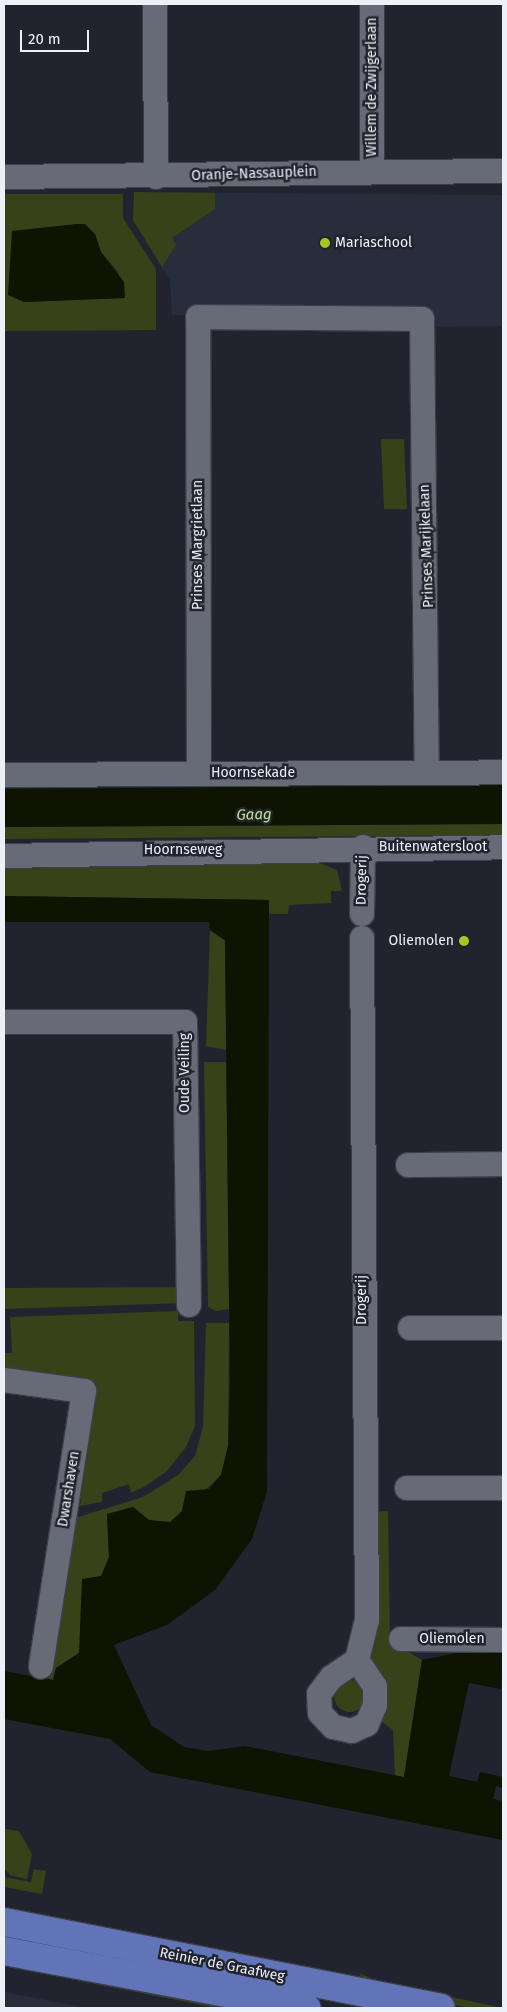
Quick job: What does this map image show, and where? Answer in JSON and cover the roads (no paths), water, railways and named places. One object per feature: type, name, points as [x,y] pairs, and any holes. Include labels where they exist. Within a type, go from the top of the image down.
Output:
[{"type":"main road","name":"Reinier de Graafweg","points":[[4,1922],[441,2008]]},
{"type":"main road","name":"Reinier de Graafweg","points":[[4,1950],[307,2008]]},
{"type":"street","points":[[155,4],[156,177]]},
{"type":"street","name":"Willem de Zwijgerlaan","points":[[372,4],[372,170]]},
{"type":"street","name":"Oranje-Nassauplein","points":[[4,177],[156,177],[372,170],[503,171]]},
{"type":"street","name":"Prinses Marijkelaan","points":[[198,317],[422,319],[427,772]]},
{"type":"street","name":"Prinses Margrietlaan","points":[[198,317],[199,774]]},
{"type":"street","name":"Hoornsekade","points":[[4,774],[503,772]]},
{"type":"street","name":"Buitenwatersloot","points":[[363,847],[503,847]]},
{"type":"street","name":"Hoornseweg","points":[[4,856],[363,847]]},
{"type":"street","name":"Drogerij","points":[[362,914],[363,847]]},
{"type":"street","name":"Drogerij","points":[[357,1660],[367,1620],[362,938]]},
{"type":"street","name":"Oude Veiling","points":[[4,1022],[185,1022],[189,1306]]},
{"type":"street","points":[[408,1165],[503,1164]]},
{"type":"street","points":[[410,1328],[503,1328]]},
{"type":"street","name":"Dwarshaven","points":[[4,1380],[84,1391],[42,1667]]},
{"type":"street","points":[[407,1488],[503,1488]]},
{"type":"street","name":"Oliemolen","points":[[401,1639],[503,1640]]},
{"type":"water","points":[[85,224],[95,234],[101,252],[124,282],[125,298],[24,302],[8,295],[12,231]]},
{"type":"water","name":"Gaag","points":[[503,785],[503,824],[4,827],[4,789]]},
{"type":"water","points":[[4,896],[269,900],[267,1492],[252,1539],[215,1590],[167,1625],[114,1645],[151,1725],[184,1747],[208,1751],[245,1746],[404,1777],[422,1660],[466,1651],[503,1651],[501,1689],[469,1683],[449,1776],[477,1782],[480,1772],[503,1777],[503,1788],[496,1786],[493,1799],[503,1801],[503,1840],[150,1772],[110,1739],[4,1719],[4,1671],[53,1680],[56,1668],[79,1653],[82,1579],[101,1576],[109,1557],[107,1514],[133,1507],[149,1520],[170,1522],[182,1511],[186,1491],[209,1489],[221,1475],[228,1446],[230,1386],[225,940],[210,930],[209,922],[4,922]]},
{"type":"place","name":"Mariaschool","points":[[325,243]]},
{"type":"place","name":"Oliemolen","points":[[464,941]]}]
